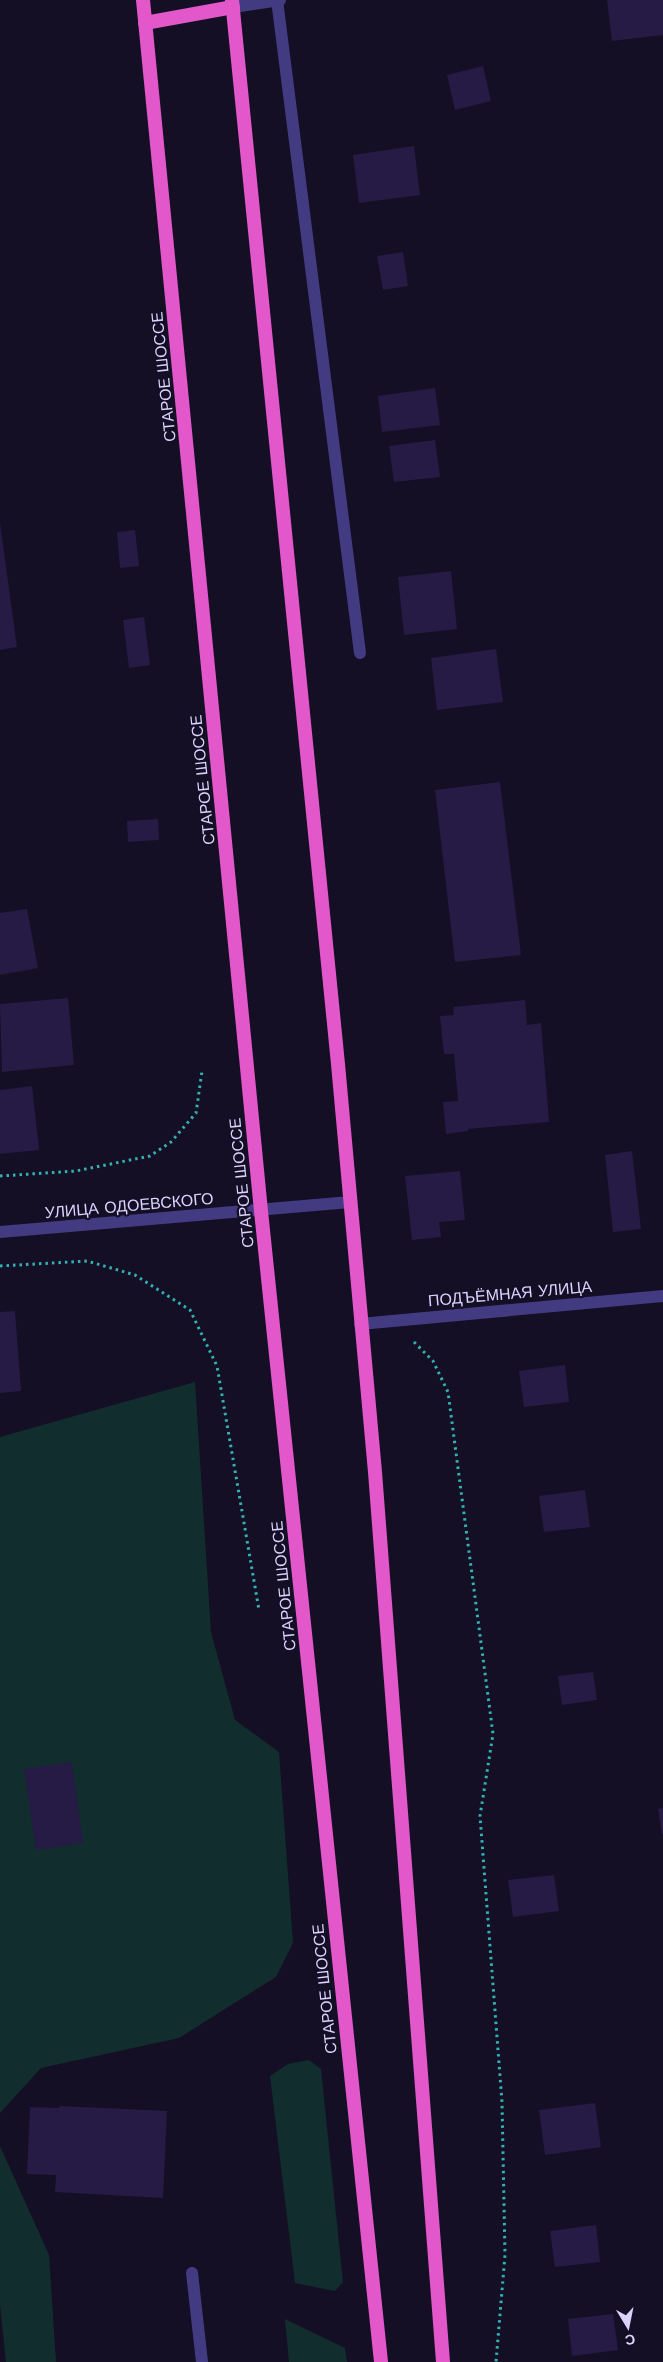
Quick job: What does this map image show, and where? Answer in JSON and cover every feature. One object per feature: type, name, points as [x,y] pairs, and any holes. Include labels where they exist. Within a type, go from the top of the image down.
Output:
[{"type":"highway","name":"СТАРОЕ ШОССЕ","points":[[143,0],[261,1211],[381,2362]]},
{"type":"highway","points":[[145,23],[233,4],[338,1064],[360,1324],[375,1472],[443,2362]]},
{"type":"street","points":[[233,4],[278,0],[360,652]]},
{"type":"street","name":"УЛИЦА ОДОЕВСКОГО","points":[[0,1232],[350,1202]]},
{"type":"street","name":"ПОДЪЁМНАЯ УЛИЦА","points":[[360,1324],[408,1318],[663,1296]]},
{"type":"street","points":[[192,2273],[202,2362]]},
{"type":"path","points":[[0,1176],[76,1171],[150,1156],[171,1142],[196,1113],[202,1071]]},
{"type":"path","points":[[0,1266],[87,1261],[135,1274],[190,1310],[217,1366],[259,1610]]},
{"type":"path","points":[[408,1318],[414,1344],[432,1361],[448,1392],[493,1734],[480,1816],[502,2102],[505,2255],[496,2362]]},
{"type":"green space","points":[[195,1382],[211,1632],[235,1720],[279,1752],[293,1943],[276,1977],[179,2038],[41,2068],[0,2113],[0,1437]]},
{"type":"green space","points":[[309,2060],[321,2069],[343,2282],[335,2291],[295,2283],[270,2076],[288,2064]]},
{"type":"green space","points":[[0,2146],[49,2255],[56,2362],[6,2362],[0,2305]]},
{"type":"green space","points":[[285,2319],[345,2348],[347,2362],[289,2362]]},
{"type":"building","points":[[607,0],[663,0],[663,35],[612,41]]},
{"type":"building","points":[[483,66],[491,101],[455,110],[447,75]]},
{"type":"building","points":[[414,146],[420,195],[359,203],[353,155]]},
{"type":"building","points":[[403,252],[408,286],[383,290],[377,256]]},
{"type":"building","points":[[435,388],[440,425],[382,432],[378,396]]},
{"type":"building","points":[[435,440],[440,477],[394,482],[389,446]]},
{"type":"building","points":[[0,523],[17,647],[0,650]]},
{"type":"building","points":[[135,530],[139,566],[120,568],[117,532]]},
{"type":"building","points":[[451,571],[457,629],[404,635],[398,577]]},
{"type":"building","points":[[144,617],[150,665],[129,668],[123,620]]},
{"type":"building","points":[[496,649],[503,702],[437,710],[431,658]]},
{"type":"building","points":[[500,782],[521,955],[455,962],[435,790]]},
{"type":"building","points":[[158,819],[159,840],[128,842],[127,821]]},
{"type":"building","points":[[27,909],[38,968],[0,975],[0,913]]},
{"type":"building","points":[[68,998],[74,1065],[2,1072],[0,1004]]},
{"type":"building","points":[[525,1000],[527,1025],[541,1023],[549,1122],[468,1129],[468,1131],[446,1134],[443,1102],[458,1101],[454,1054],[444,1054],[440,1016],[454,1015],[453,1007]]},
{"type":"building","points":[[32,1086],[39,1150],[0,1154],[0,1090]]},
{"type":"building","points":[[632,1151],[641,1229],[613,1232],[605,1155]]},
{"type":"building","points":[[460,1171],[465,1220],[439,1222],[441,1237],[412,1240],[405,1176]]},
{"type":"building","points":[[15,1311],[21,1391],[0,1393],[0,1312]]},
{"type":"building","points":[[565,1365],[569,1402],[524,1407],[519,1371]]},
{"type":"building","points":[[585,1490],[590,1527],[544,1532],[539,1496]]},
{"type":"building","points":[[593,1672],[597,1700],[562,1705],[558,1676]]},
{"type":"building","points":[[72,1762],[83,1843],[36,1850],[24,1769]]},
{"type":"building","points":[[663,1808],[663,1834],[662,1834],[658,1809]]},
{"type":"building","points":[[554,1875],[559,1911],[513,1917],[508,1880]]},
{"type":"building","points":[[595,2103],[601,2147],[545,2155],[539,2110]]},
{"type":"building","points":[[60,2106],[167,2111],[163,2198],[55,2192],[56,2175],[27,2174],[30,2107],[59,2108]]},
{"type":"building","points":[[596,2225],[600,2262],[555,2267],[550,2231]]},
{"type":"building","points":[[613,2314],[618,2350],[572,2356],[568,2319]]}]
